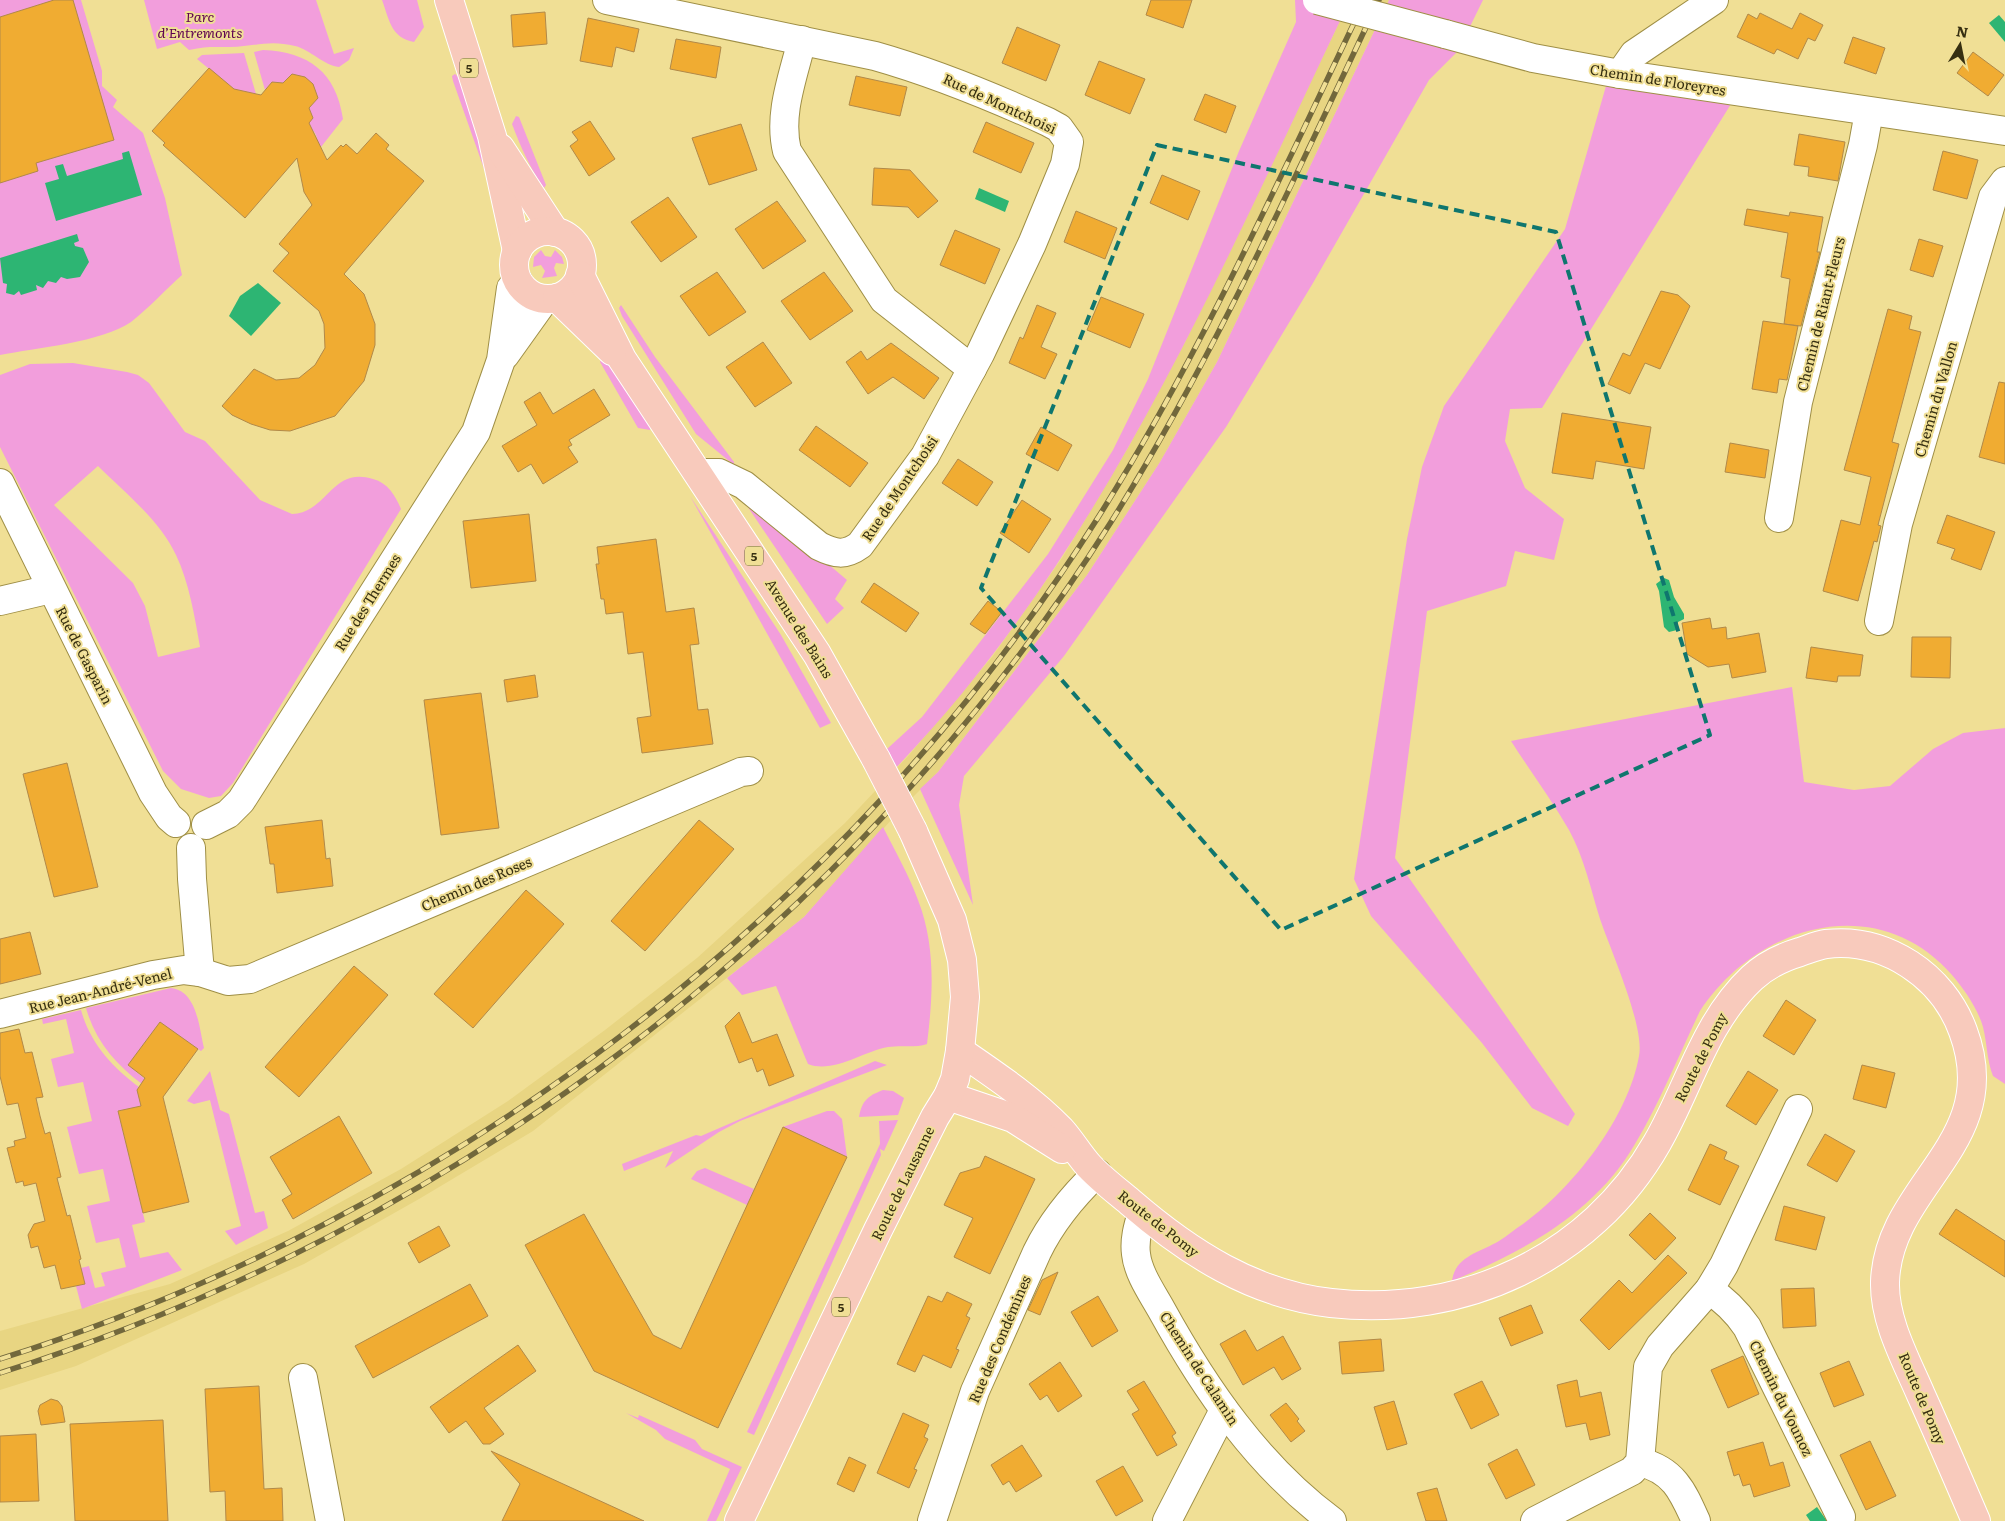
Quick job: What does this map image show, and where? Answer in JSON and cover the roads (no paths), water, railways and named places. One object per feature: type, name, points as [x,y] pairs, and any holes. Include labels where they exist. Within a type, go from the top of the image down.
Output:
[{"type":"main road","name":"5","points":[[449,0],[492,136],[517,251]]},
{"type":"main road","name":"5","points":[[492,136],[555,232]]},
{"type":"main road","points":[[555,232],[571,241],[577,248],[582,266],[580,275],[572,289],[551,299],[525,290],[518,281],[515,272],[517,251],[524,242],[533,235],[555,232]]},
{"type":"main road","name":"5","points":[[580,275],[622,359]]},
{"type":"main road","name":"5","points":[[551,299],[622,359]]},
{"type":"main road","name":"Avenue des Bains","points":[[622,359],[817,654],[876,759],[913,831]]},
{"type":"main road","name":"Route de Lausanne","points":[[739,1521],[878,1230],[948,1096],[960,1051],[965,997],[962,960],[948,911],[913,831]]},
{"type":"main road","name":"Route de Pomy","points":[[948,1096],[1012,1118],[1093,1170],[1181,1244],[1222,1270],[1259,1286],[1328,1303],[1387,1306],[1419,1304],[1474,1291],[1530,1267],[1565,1244],[1599,1218],[1630,1183],[1659,1140],[1705,1042],[1722,1012],[1755,975],[1783,957],[1824,944],[1851,944],[1871,948],[1902,959],[1936,985],[1954,1009],[1970,1051],[1972,1077],[1968,1107],[1961,1129],[1896,1233],[1891,1245],[1885,1285],[1889,1314],[1900,1346],[1976,1521]]},
{"type":"main road","name":"Route de Pomy","points":[[960,1051],[1027,1100],[1061,1130],[1093,1170]]},
{"type":"street","name":"Rue de Montchoisi","points":[[607,0],[875,56],[942,76],[1048,122],[1059,128],[1069,142],[1065,164],[1028,252],[1009,296],[972,370],[925,456],[860,545],[851,552],[842,554],[819,546],[738,482],[720,473],[699,473]]},
{"type":"street","name":"Chemin de Floreyres","points":[[1317,0],[1541,60],[1620,74],[2005,131]]},
{"type":"street","points":[[1620,74],[1634,54],[1714,0]]},
{"type":"street","points":[[802,40],[783,117],[787,151],[884,300],[972,370]]},
{"type":"street","name":"Chemin de Riant-Fleurs","points":[[1779,518],[1789,446],[1798,402],[1863,145],[1869,112]]},
{"type":"street","name":"Chemin du Vallon","points":[[1879,621],[1898,524],[1993,197],[2005,181]]},
{"type":"street","name":"Rue des Thermes","points":[[206,825],[228,814],[241,800],[476,432],[501,360],[511,288],[518,281]]},
{"type":"street","name":"Rue des Thermes","points":[[501,360],[551,299]]},
{"type":"street","name":"Rue de Gasparin","points":[[0,483],[153,793],[169,817],[176,823]]},
{"type":"street","points":[[0,601],[51,589]]},
{"type":"street","name":"Chemin des Roses","points":[[200,972],[228,980],[250,980],[518,864],[741,772],[749,771]]},
{"type":"street","points":[[192,815],[198,817],[206,825],[205,840],[197,847],[191,848],[178,842],[174,833],[176,823],[183,817],[192,815]]},
{"type":"street","points":[[191,848],[200,972]]},
{"type":"street","name":"Rue Jean-André-Venel","points":[[0,1014],[153,975],[184,970],[200,972]]},
{"type":"street","points":[[1536,1521],[1632,1471],[1640,1462],[1648,1367],[1660,1346],[1709,1290],[1724,1265],[1798,1109]]},
{"type":"street","name":"Rue des Condémines","points":[[932,1521],[975,1391],[1037,1252],[1047,1231],[1093,1170]]},
{"type":"street","name":"Chemin de Calamin","points":[[1142,1213],[1136,1234],[1136,1255],[1142,1272],[1174,1333],[1224,1410],[1268,1464],[1310,1505],[1332,1521]]},
{"type":"street","name":"Chemin du Vounoz","points":[[1709,1290],[1730,1305],[1748,1327],[1841,1517]]},
{"type":"street","points":[[303,1378],[330,1521]]},
{"type":"street","points":[[1167,1521],[1224,1410]]},
{"type":"street","points":[[1640,1462],[1659,1469],[1676,1480],[1696,1521]]},
{"type":"railway","points":[[0,1359],[166,1298],[326,1223],[479,1135],[623,1034],[759,921],[884,796],[998,661],[1099,516],[1137,454],[1206,327],[1271,197],[1365,0]]},
{"type":"railway","points":[[0,1373],[168,1312],[329,1236],[484,1147],[630,1045],[768,931],[894,805],[1009,668],[1111,522],[1149,459],[1219,330],[1285,199],[1379,0]]},
{"type":"park label","name":"Parc d’Entremonts","points":[[200,24]]}]
